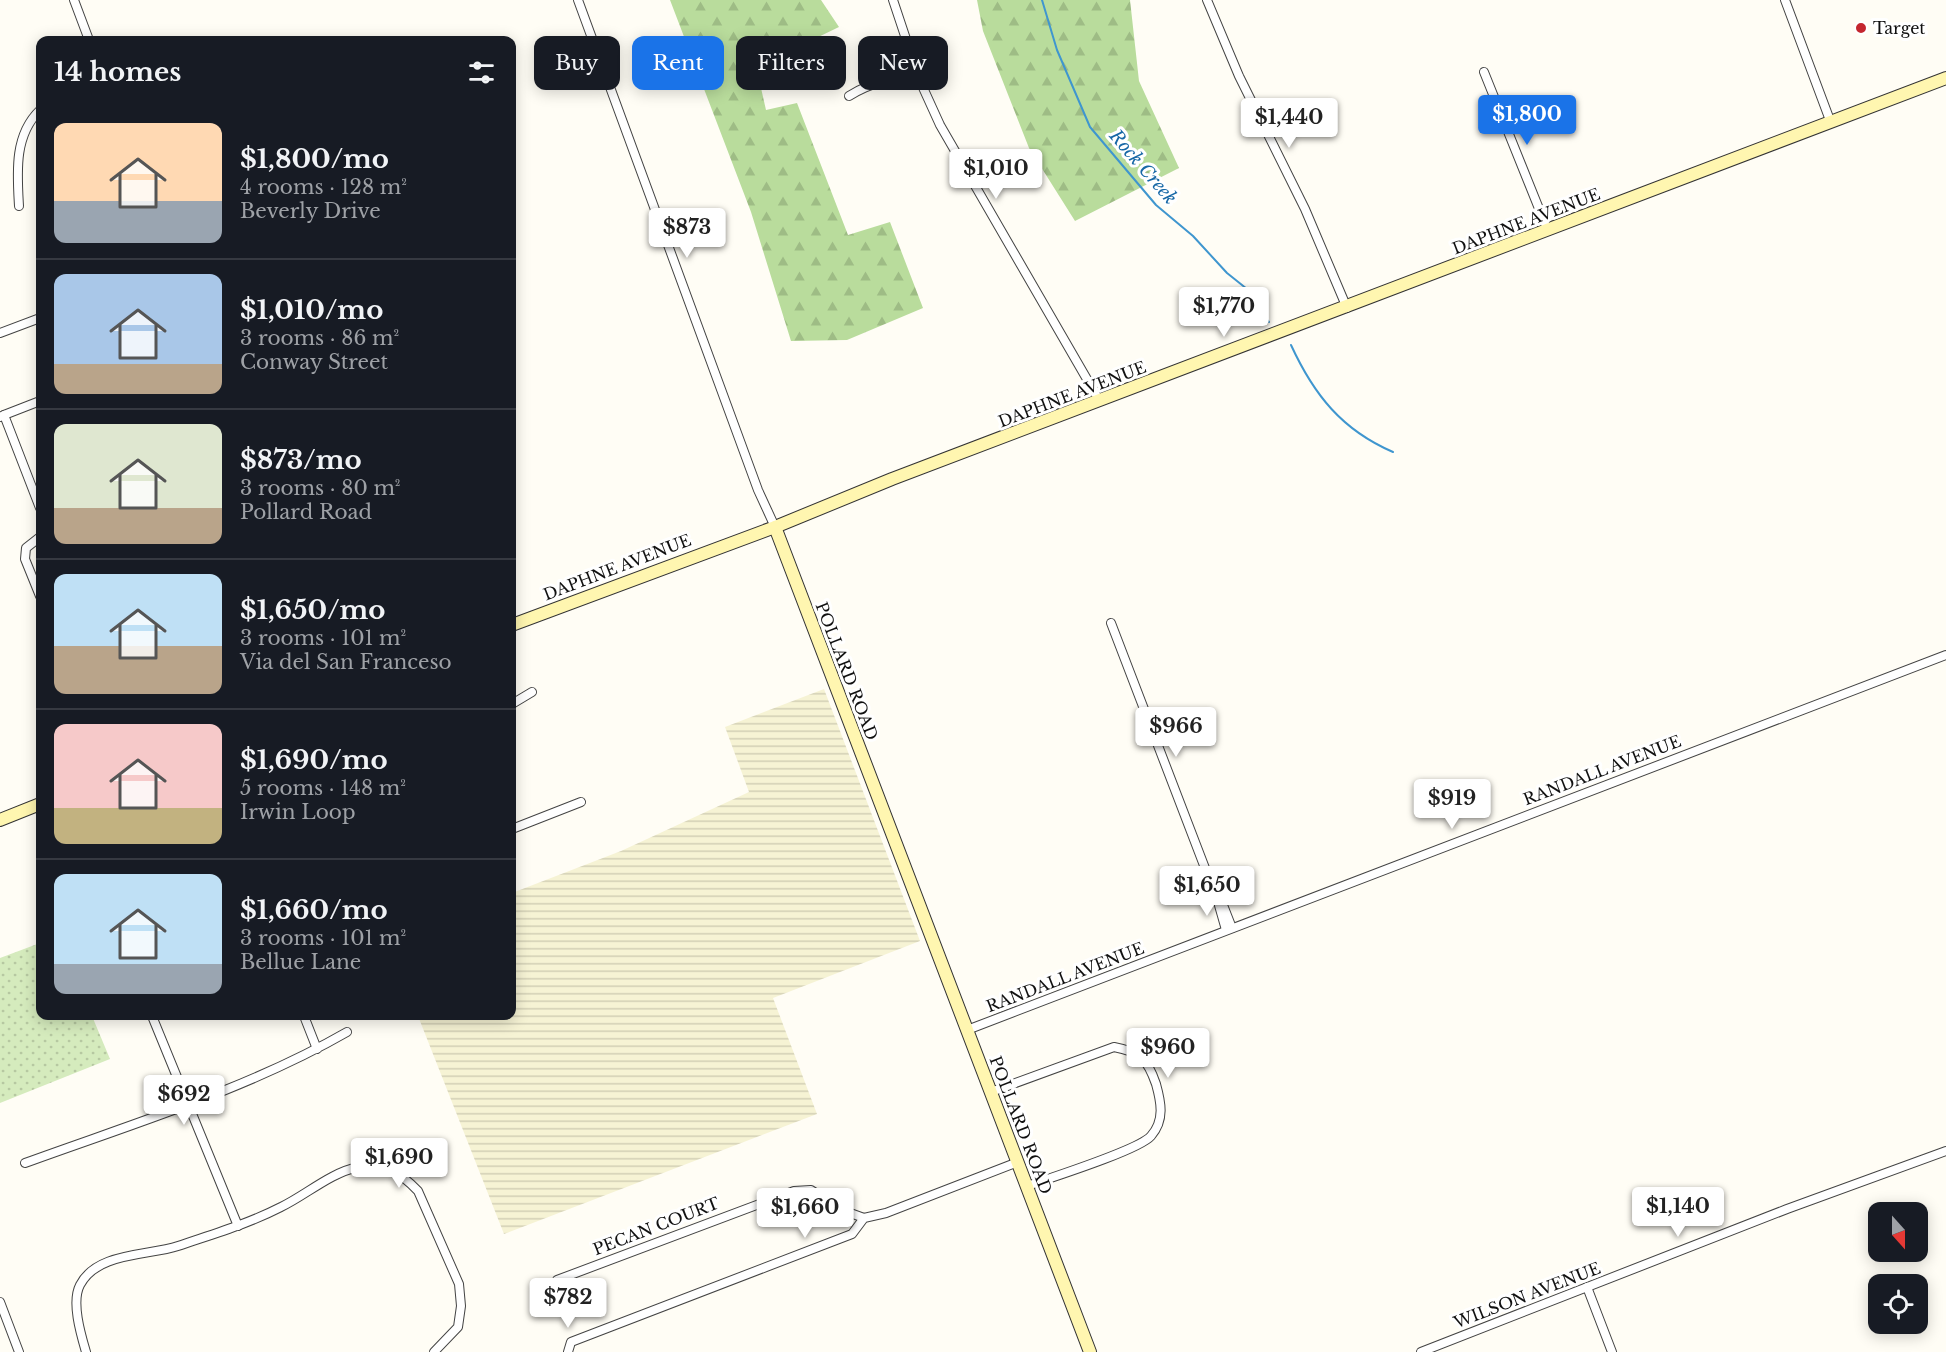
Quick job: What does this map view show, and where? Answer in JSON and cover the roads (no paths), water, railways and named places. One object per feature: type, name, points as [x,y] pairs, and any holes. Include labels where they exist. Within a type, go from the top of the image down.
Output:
[{"type":"street","points":[[74,0],[88,36]]},
{"type":"street","name":"POLLARD ROAD","points":[[578,0],[758,490],[775,527],[1090,1352]]},
{"type":"street","points":[[893,0],[905,36]]},
{"type":"street","points":[[1207,0],[1239,76],[1305,209],[1347,308]]},
{"type":"street","points":[[1785,0],[1831,123]]},
{"type":"street","points":[[1484,72],[1548,231]]},
{"type":"street","name":"DAPHNE AVENUE","points":[[516,624],[775,527],[892,479],[1347,308],[1946,78]]},
{"type":"street","points":[[849,96],[861,90]]},
{"type":"street","points":[[924,90],[967,175],[1099,400]]},
{"type":"street","points":[[19,206],[19,148],[24,130],[36,115]]},
{"type":"street","points":[[0,333],[36,320]]},
{"type":"street","points":[[36,403],[2,416],[36,498]]},
{"type":"street","points":[[36,540],[26,548],[25,559],[36,586]]},
{"type":"street","points":[[1111,623],[1218,902],[1223,905],[1229,929]]},
{"type":"street","name":"RANDALL AVENUE","points":[[967,1030],[1946,655]]},
{"type":"street","points":[[516,702],[532,692]]},
{"type":"street","points":[[516,827],[581,802]]},
{"type":"street","points":[[0,819],[36,806]]},
{"type":"street","points":[[154,1020],[238,1226]]},
{"type":"street","points":[[306,1020],[317,1049]]},
{"type":"street","points":[[25,1163],[189,1103],[317,1049],[347,1032]]},
{"type":"street","points":[[991,1092],[1114,1047],[1135,1052],[1146,1060],[1154,1078],[1160,1098],[1162,1117],[1147,1141],[1027,1186]]},
{"type":"street","name":"WILSON AVENUE","points":[[1421,1352],[1946,1151]]},
{"type":"street","points":[[392,1169],[399,1156]]},
{"type":"street","points":[[568,1352],[571,1341],[852,1234],[864,1218],[886,1213],[1018,1162]]},
{"type":"street","points":[[87,1352],[77,1323],[79,1287],[89,1274],[118,1257],[174,1247],[238,1226],[304,1196],[341,1173],[357,1167],[376,1166],[392,1169],[407,1179],[426,1203],[459,1284],[461,1306],[458,1327],[434,1352]]},
{"type":"street","name":"PECAN COURT","points":[[557,1280],[794,1191],[811,1190],[842,1210],[864,1218]]},
{"type":"street","points":[[1587,1287],[1612,1352]]},
{"type":"street","points":[[0,1302],[19,1352]]},
{"type":"waterway","name":"Rock Creek","points":[[1042,0],[1057,50],[1090,127],[1156,205],[1193,236],[1227,273],[1247,289],[1269,322]]},
{"type":"waterway","name":"Rock Creek","points":[[1291,345],[1309,380],[1344,422],[1393,452]]},
{"type":"place","name":"Target","points":[[1861,28]]}]
